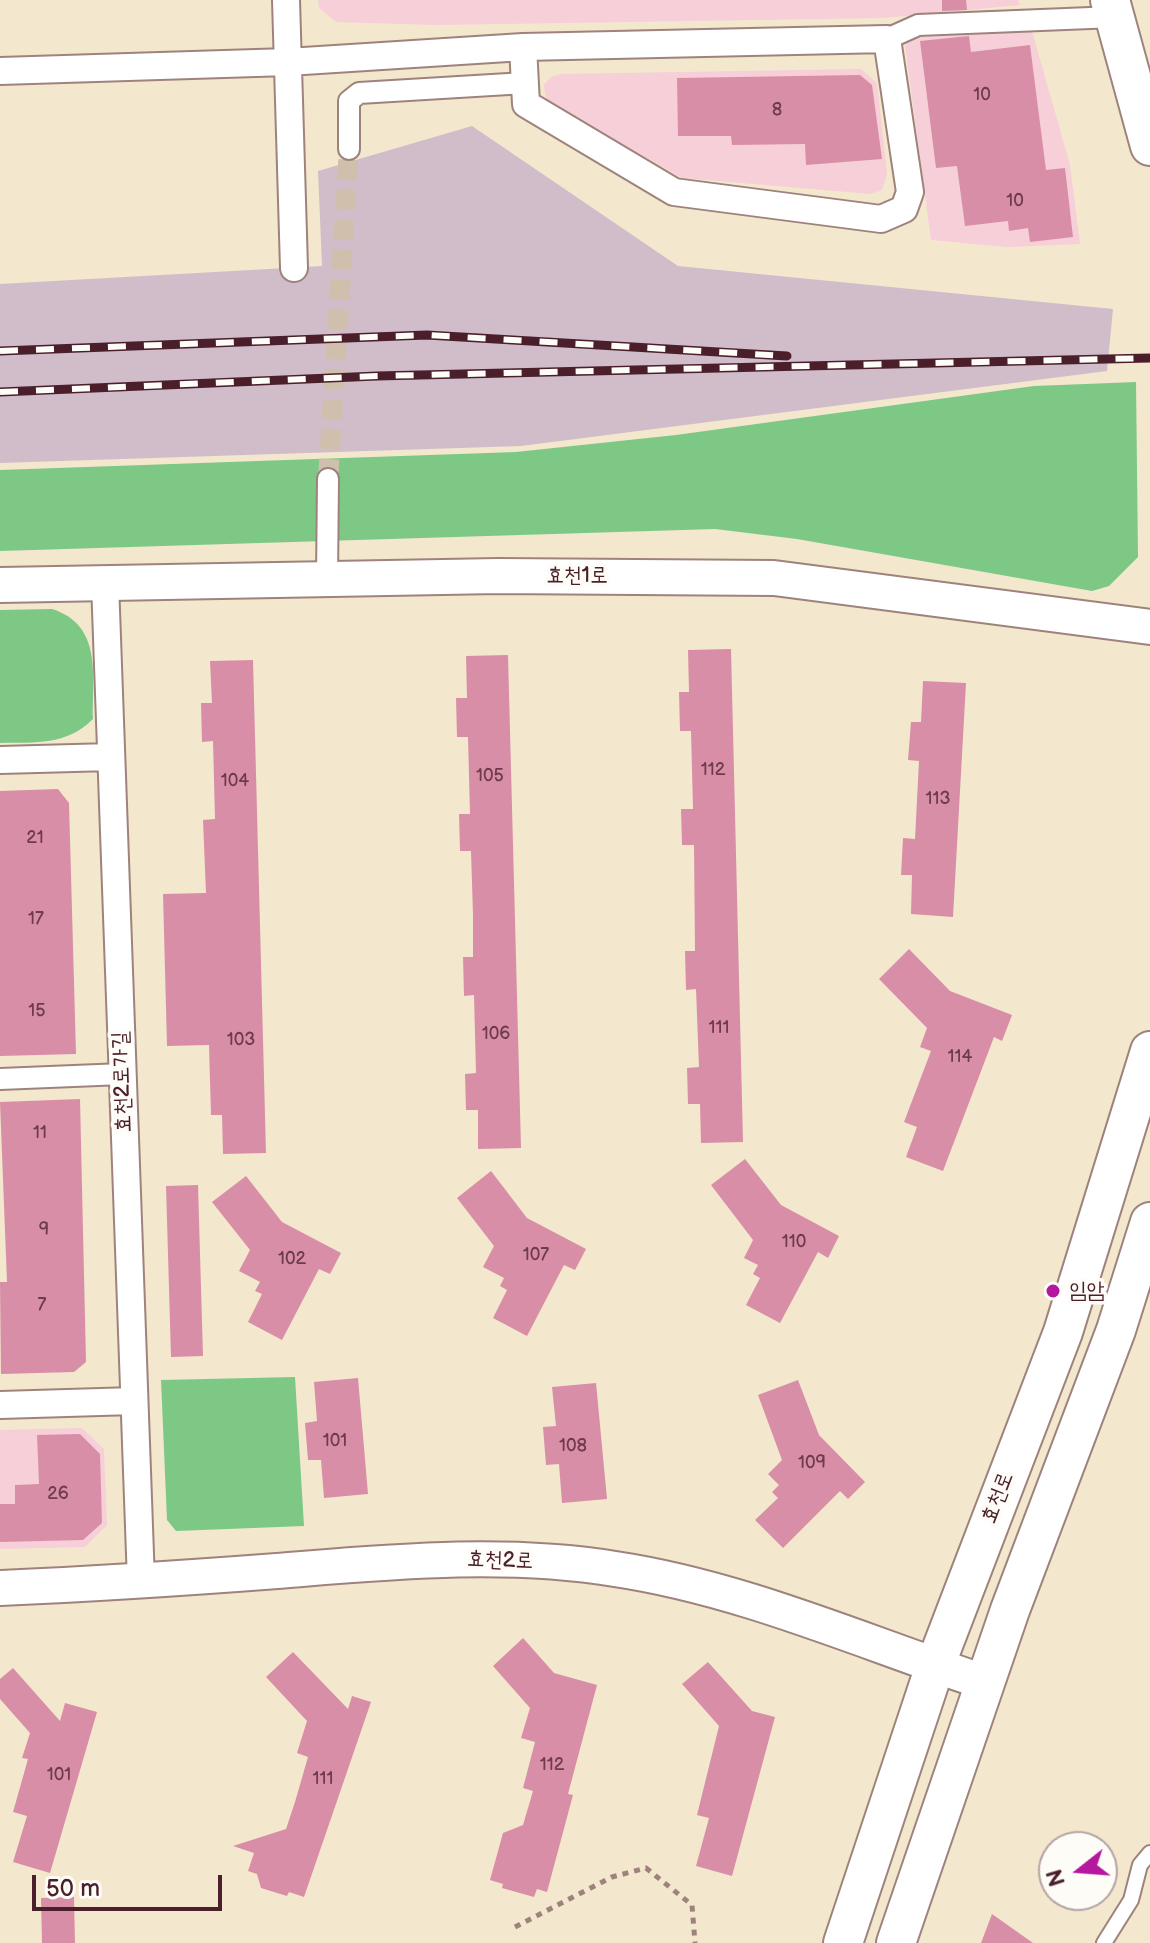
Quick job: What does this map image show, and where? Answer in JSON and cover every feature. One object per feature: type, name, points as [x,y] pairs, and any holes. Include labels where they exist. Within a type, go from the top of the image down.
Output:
[{"type":"main road","points":[[1113,8],[1150,146]]},
{"type":"main road","name":"효천로","points":[[843,1943],[935,1666],[1063,1332],[1150,1051]]},
{"type":"main road","points":[[896,1943],[984,1682],[1116,1330],[1150,1222]]},
{"type":"street","points":[[286,0],[294,268]]},
{"type":"street","points":[[0,71],[288,62],[523,47],[887,39],[918,25],[1113,8]]},
{"type":"street","points":[[523,47],[526,104],[674,192],[881,219],[904,209],[910,192],[887,39]]},
{"type":"street","points":[[349,149],[349,101],[359,93],[525,83]]},
{"type":"street","points":[[327,579],[328,479]]},
{"type":"street","name":"효천1로","points":[[0,585],[641,575],[774,578],[1150,627]]},
{"type":"street","name":"효천2로가길","points":[[105,582],[141,1582]]},
{"type":"street","points":[[0,760],[111,757]]},
{"type":"street","points":[[0,1079],[123,1074]]},
{"type":"street","points":[[0,1405],[134,1401]]},
{"type":"street","name":"효천2로","points":[[0,1588],[141,1582],[434,1559],[612,1568],[717,1592],[984,1682]]},
{"type":"lane","points":[[1104,1943],[1131,1900],[1140,1865],[1150,1853]]},
{"type":"path","points":[[515,1927],[612,1877],[646,1868],[692,1905],[695,1943]]},
{"type":"shaded area","points":[[318,0],[1018,0],[1020,5],[884,18],[436,25],[336,22],[319,8]]},
{"type":"shaded area","points":[[1032,31],[1070,165],[1080,244],[1007,247],[931,240],[905,46],[911,37]]},
{"type":"shaded area","points":[[861,69],[877,83],[887,174],[882,190],[871,194],[682,178],[546,100],[544,85],[551,77],[561,74]]},
{"type":"shaded area","points":[[472,126],[678,266],[1113,309],[1107,371],[521,446],[0,463],[0,284],[322,266],[318,171]]},
{"type":"shaded area","points":[[82,1428],[104,1449],[107,1525],[85,1547],[0,1549],[0,1430]]},
{"type":"green space","points":[[1136,382],[1138,557],[1109,586],[1092,591],[797,539],[715,529],[0,551],[0,470],[516,452],[676,435],[1034,386]]},
{"type":"green space","points":[[52,609],[80,627],[87,639],[93,670],[93,719],[72,734],[50,741],[0,743],[0,610]]},
{"type":"green space","points":[[295,1377],[304,1526],[176,1531],[167,1520],[161,1380]]},
{"type":"building","points":[[942,0],[966,0],[967,10],[942,11]]},
{"type":"building","points":[[969,36],[971,52],[1030,45],[1046,170],[1065,168],[1073,237],[1030,242],[1028,228],[1009,231],[1008,221],[965,226],[957,166],[936,168],[920,41]]},
{"type":"building","points":[[860,75],[872,85],[882,159],[806,165],[805,144],[732,145],[731,136],[678,136],[677,78]]},
{"type":"building","points":[[731,649],[743,1142],[701,1143],[700,1104],[688,1104],[687,1068],[699,1067],[696,989],[686,990],[685,951],[695,951],[694,845],[682,845],[681,809],[693,809],[691,731],[680,731],[679,692],[689,692],[688,650]]},
{"type":"building","points":[[508,655],[521,1148],[478,1149],[478,1110],[466,1110],[465,1074],[476,1073],[474,995],[464,996],[463,957],[473,957],[471,851],[460,851],[459,814],[470,814],[468,737],[457,737],[456,698],[467,698],[466,656]]},
{"type":"building","points":[[253,660],[266,1153],[223,1154],[222,1115],[211,1115],[209,1045],[167,1046],[163,894],[206,893],[203,820],[215,819],[213,741],[202,742],[201,703],[212,703],[210,661]]},
{"type":"building","points":[[923,681],[966,683],[953,917],[911,914],[912,875],[901,875],[903,838],[915,839],[919,761],[908,760],[911,722],[921,722]]},
{"type":"building","points":[[58,789],[69,803],[76,1054],[0,1056],[0,791]]},
{"type":"building","points":[[909,949],[950,991],[1012,1015],[1002,1041],[994,1037],[943,1171],[906,1157],[917,1127],[904,1122],[931,1051],[920,1047],[927,1028],[879,979]]},
{"type":"building","points":[[80,1099],[86,1362],[74,1372],[1,1374],[0,1282],[7,1282],[0,1102]]},
{"type":"building","points":[[745,1159],[781,1205],[839,1236],[828,1258],[818,1252],[780,1323],[746,1305],[760,1278],[753,1274],[758,1265],[744,1258],[753,1240],[711,1185]]},
{"type":"building","points":[[491,1171],[527,1218],[586,1249],[575,1270],[564,1265],[527,1336],[493,1318],[507,1290],[500,1286],[504,1278],[483,1267],[494,1246],[457,1198]]},
{"type":"building","points":[[246,1176],[282,1222],[341,1253],[330,1274],[319,1269],[282,1340],[248,1322],[262,1294],[255,1291],[260,1282],[239,1271],[250,1250],[212,1202]]},
{"type":"building","points":[[198,1185],[203,1356],[171,1357],[166,1186]]},
{"type":"building","points":[[358,1378],[368,1494],[324,1498],[321,1460],[308,1460],[305,1423],[317,1421],[314,1382]]},
{"type":"building","points":[[798,1380],[819,1435],[865,1482],[848,1499],[840,1491],[783,1548],[755,1520],[778,1498],[772,1492],[779,1485],[768,1474],[782,1460],[758,1395]]},
{"type":"building","points":[[596,1383],[607,1499],[562,1503],[559,1464],[546,1465],[543,1427],[556,1426],[552,1387]]},
{"type":"building","points":[[80,1434],[100,1454],[102,1523],[83,1540],[0,1542],[0,1504],[15,1504],[15,1485],[39,1484],[37,1435]]},
{"type":"building","points":[[523,1638],[554,1673],[597,1685],[568,1794],[573,1795],[547,1892],[537,1889],[534,1897],[502,1888],[503,1884],[490,1880],[503,1833],[523,1825],[533,1791],[523,1788],[535,1742],[521,1738],[530,1708],[493,1666]]},
{"type":"building","points":[[293,1652],[348,1709],[352,1696],[371,1702],[304,1897],[289,1892],[287,1896],[261,1888],[257,1874],[248,1871],[254,1853],[233,1846],[286,1829],[295,1802],[308,1757],[297,1753],[307,1721],[266,1677]]},
{"type":"building","points":[[708,1662],[752,1711],[775,1717],[732,1876],[696,1866],[709,1818],[697,1815],[719,1726],[682,1684]]},
{"type":"building","points":[[13,1668],[60,1721],[65,1703],[97,1712],[50,1873],[13,1862],[27,1816],[13,1812],[28,1759],[22,1758],[30,1733],[0,1699],[0,1679]]},
{"type":"building","points":[[74,1897],[75,1943],[42,1943],[41,1898]]},
{"type":"building","points":[[992,1914],[1033,1943],[981,1943]]},
{"type":"tunnel","points":[[328,479],[349,149]]},
{"type":"railway","points":[[0,351],[427,335],[787,356]]},
{"type":"railway","points":[[0,392],[377,376],[1150,358]]},
{"type":"place","name":"임암","points":[[1053,1291]]}]
